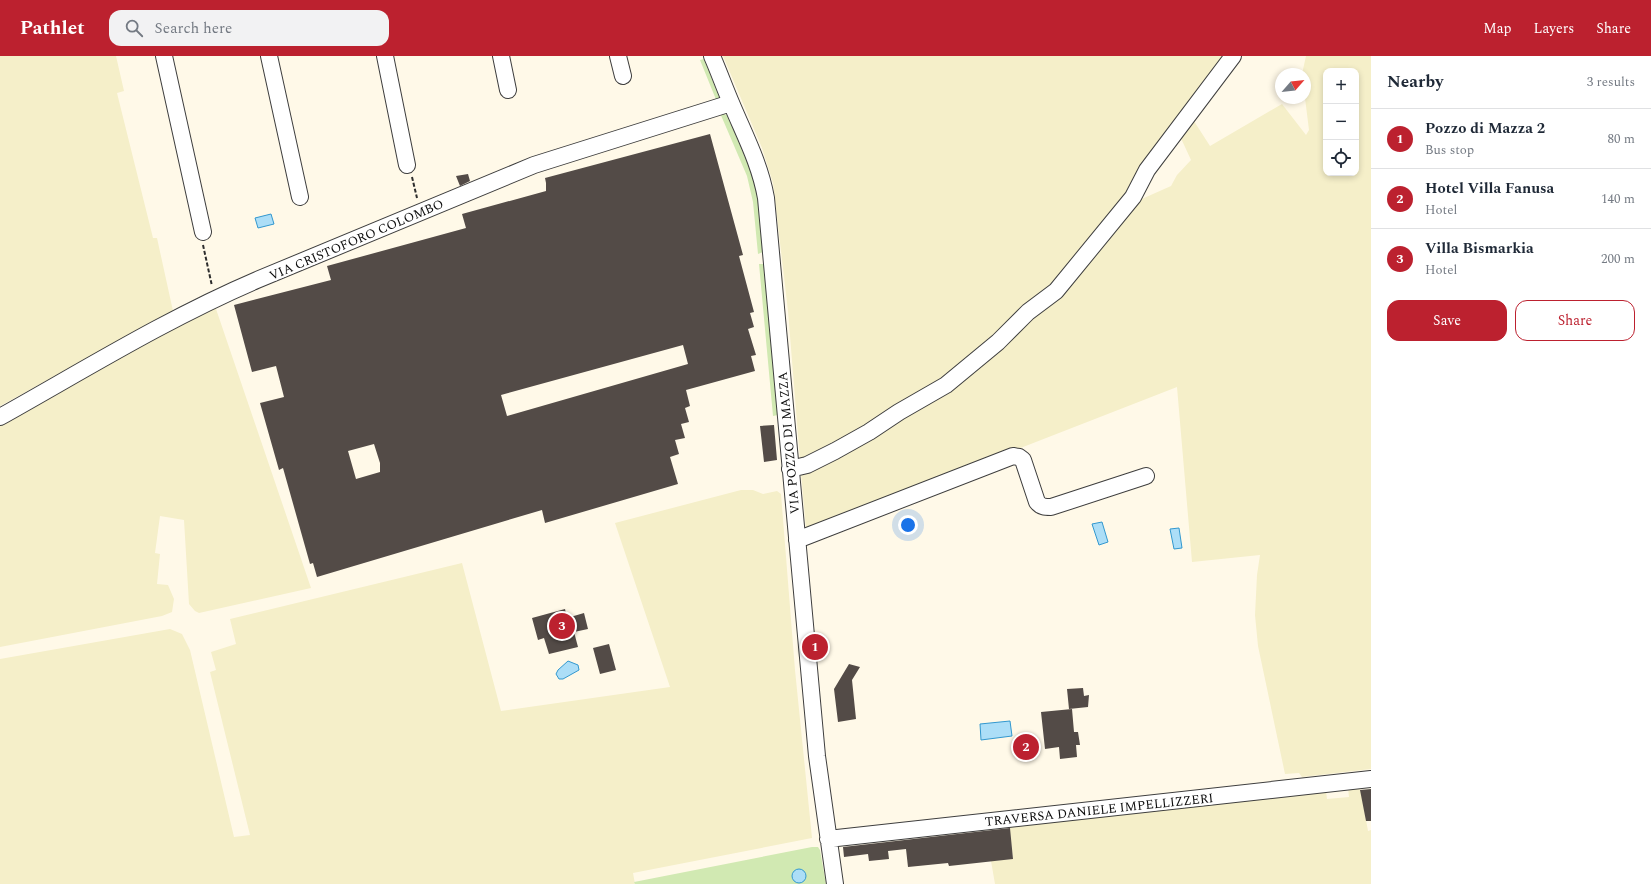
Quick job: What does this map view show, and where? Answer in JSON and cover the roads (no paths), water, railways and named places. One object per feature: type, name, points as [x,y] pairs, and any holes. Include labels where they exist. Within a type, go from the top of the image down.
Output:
[{"type":"street","points":[[164,56],[203,232]]},
{"type":"street","points":[[269,56],[300,197]]},
{"type":"street","points":[[385,56],[407,165]]},
{"type":"street","points":[[501,56],[508,90]]},
{"type":"street","points":[[618,56],[622,76]]},
{"type":"street","name":"VIA POZZO DI MAZZA","points":[[712,56],[731,104],[756,160],[762,177],[766,198],[817,756],[835,884]]},
{"type":"street","points":[[790,469],[807,465],[835,451],[946,385],[998,342],[1028,312],[1056,291],[1133,197],[1147,170],[1233,56]]},
{"type":"street","name":"VIA CRISTOFORO COLOMBO","points":[[0,417],[215,298],[420,211],[546,161],[731,104]]},
{"type":"street","points":[[797,540],[1013,456],[1019,457],[1023,460],[1037,502],[1044,507],[1051,507],[1146,476]]},
{"type":"street","name":"TRAVERSA DANIELE IMPELLIZZERI","points":[[828,839],[1371,779]]},
{"type":"water","points":[[271,214],[274,224],[258,228],[255,218]]},
{"type":"water","points":[[1102,522],[1108,542],[1099,545],[1092,524]]},
{"type":"water","points":[[1179,528],[1182,548],[1174,549],[1170,529]]},
{"type":"water","points":[[568,661],[578,665],[579,670],[563,679],[559,679],[556,674],[558,670]]},
{"type":"water","points":[[1010,721],[1012,736],[981,740],[980,724]]},
{"type":"water","points":[[796,869],[802,869],[806,873],[806,879],[802,883],[796,883],[792,879],[792,873]]},
{"type":"place","name":"Villa Bismarkia","points":[[562,626]]},
{"type":"place","name":"Pozzo di Mazza 2","points":[[815,647]]},
{"type":"place","name":"Hotel Villa Fanusa","points":[[1026,747]]}]
